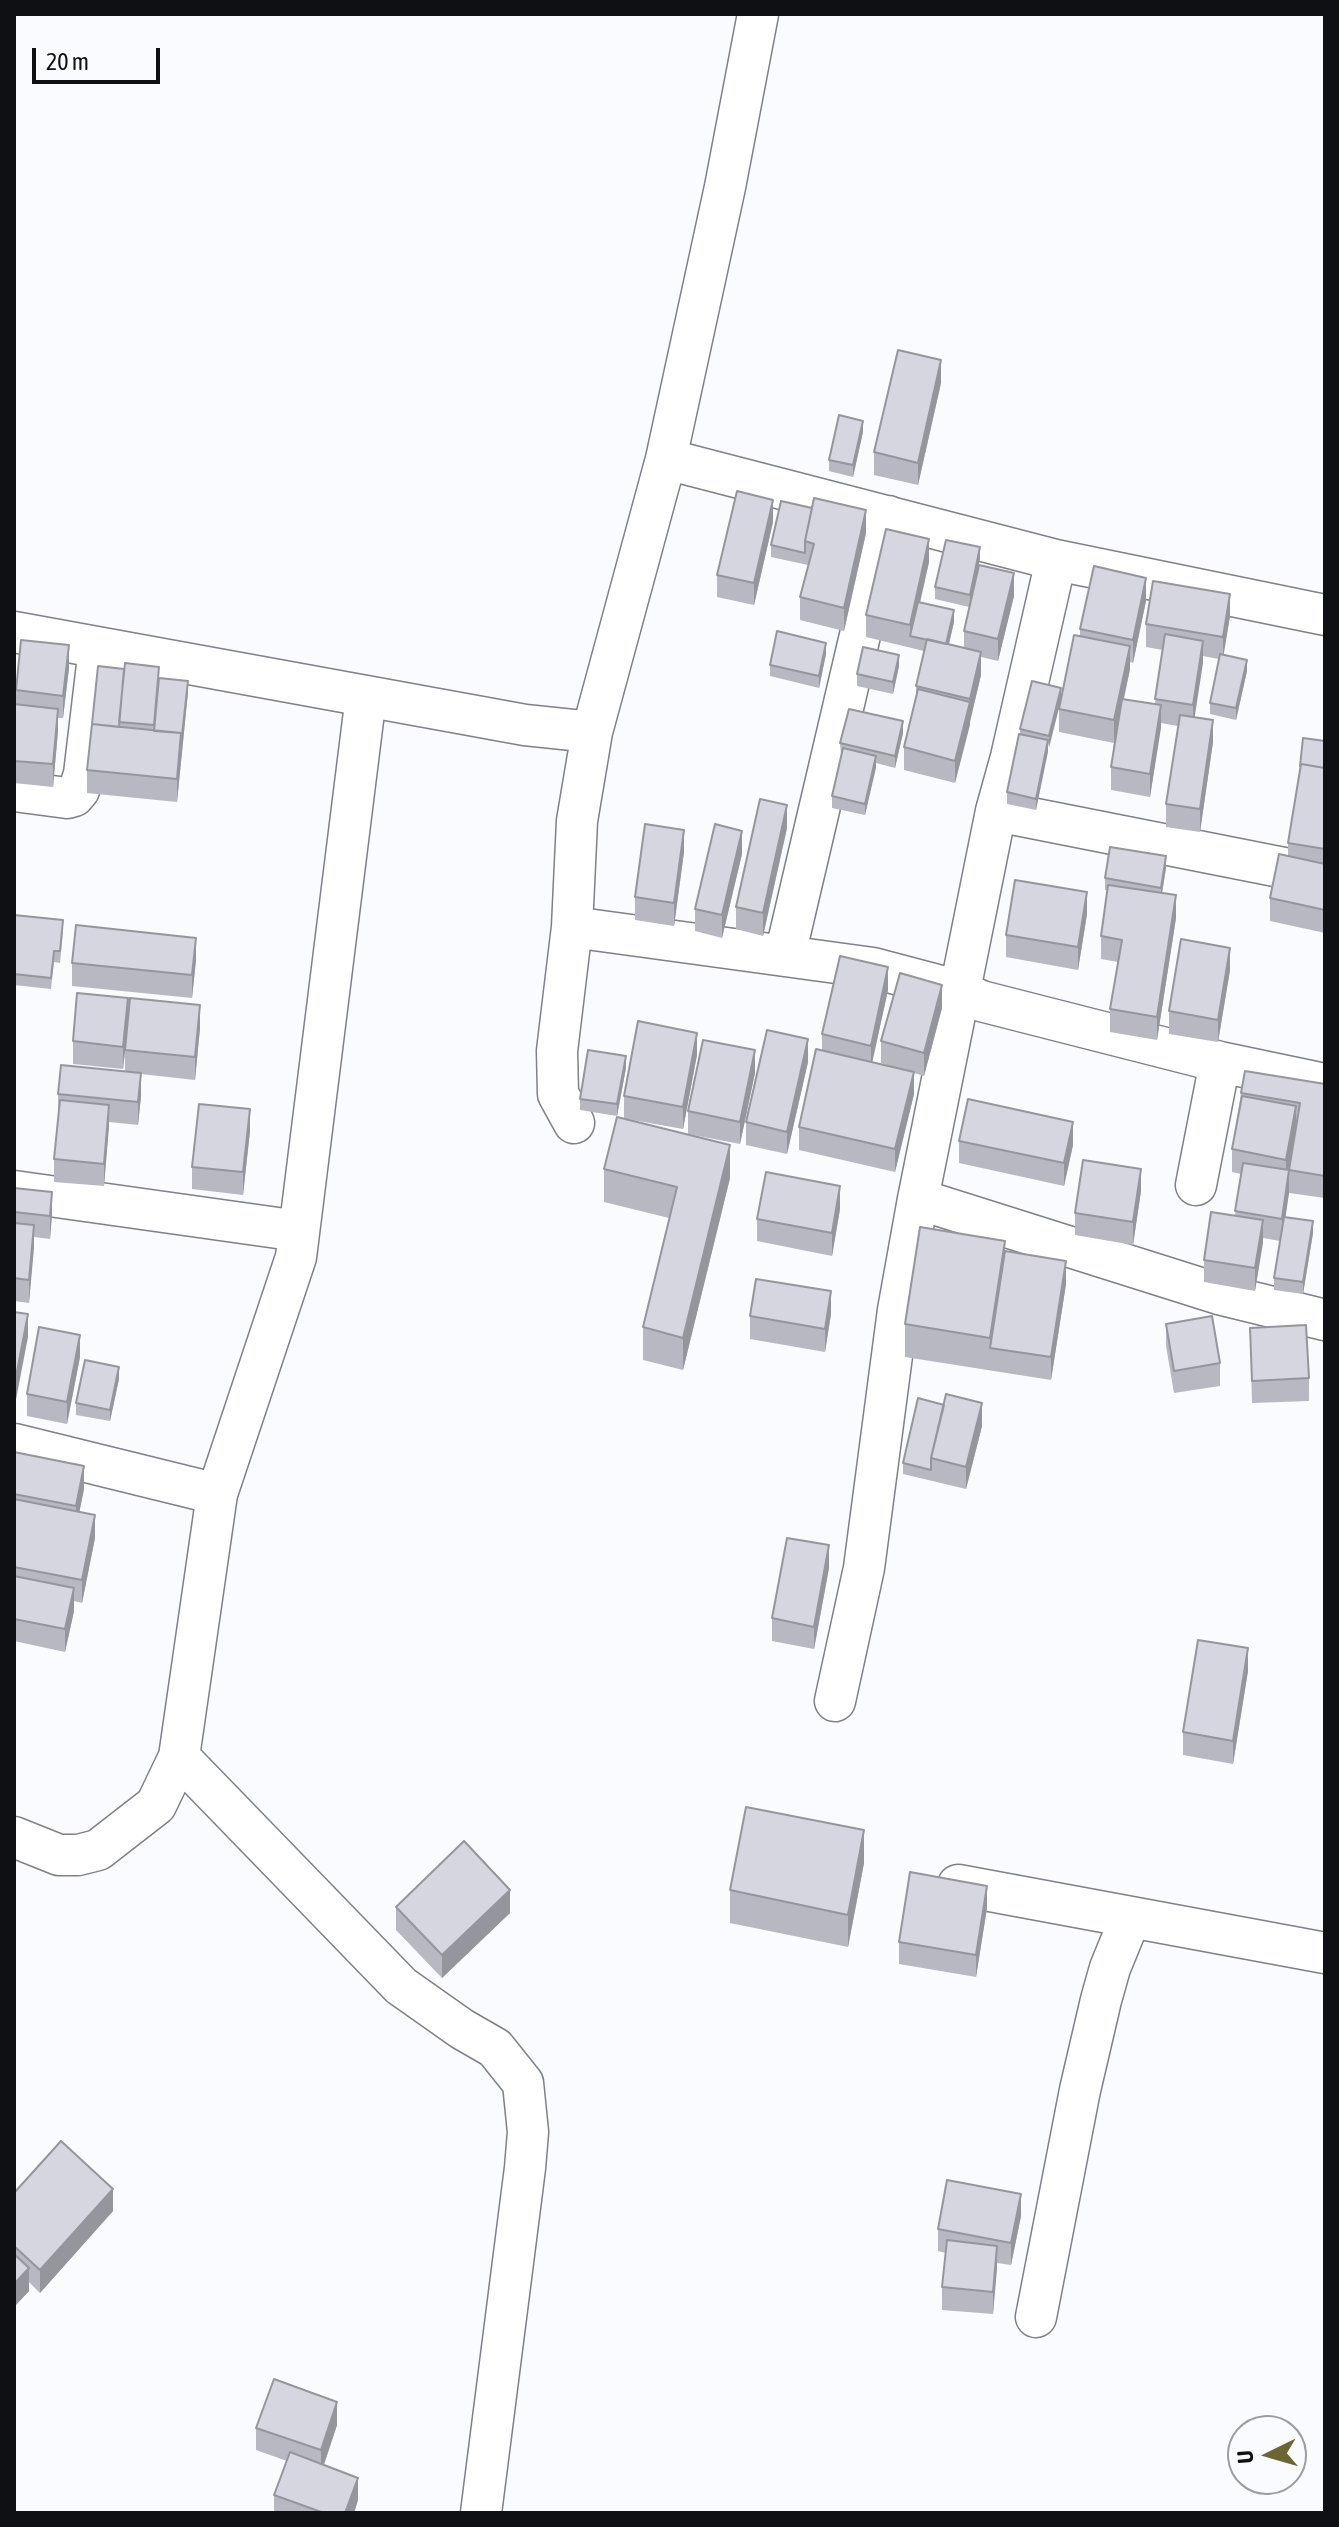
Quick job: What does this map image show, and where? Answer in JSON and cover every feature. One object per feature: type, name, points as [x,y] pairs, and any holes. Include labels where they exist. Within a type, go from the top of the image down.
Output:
[{"type":"street","points":[[574,1123],[558,1094],[557,1065],[572,927],[577,821],[592,732],[666,459],[725,187],[758,14]]},
{"type":"street","points":[[666,459],[1056,560],[1325,615]]},
{"type":"street","points":[[785,955],[888,516]]},
{"type":"street","points":[[835,1701],[864,1568],[898,1310],[918,1199],[996,811],[1056,560]]},
{"type":"street","points":[[14,632],[525,725],[592,732]]},
{"type":"street","points":[[14,791],[67,798],[79,790],[84,774],[99,648]]},
{"type":"street","points":[[14,1837],[59,1855],[78,1855],[98,1850],[156,1805],[179,1757],[217,1494],[296,1257],[366,696]]},
{"type":"street","points":[[996,811],[1325,876]]},
{"type":"street","points":[[572,927],[873,968],[960,991],[981,1001],[1220,1062],[1325,1084]]},
{"type":"street","points":[[1196,1185],[1220,1062]]},
{"type":"street","points":[[14,1191],[299,1231]]},
{"type":"street","points":[[918,1199],[1219,1294],[1325,1320]]},
{"type":"street","points":[[14,1444],[217,1494]]},
{"type":"street","points":[[179,1757],[401,1986],[495,2048],[523,2083],[528,2132],[525,2168],[481,2513]]},
{"type":"street","points":[[958,1885],[1325,1953]]},
{"type":"street","points":[[1036,2317],[1080,2090],[1101,2000],[1130,1919]]},
{"type":"building","points":[[898,350],[941,360],[918,463],[874,452]]},
{"type":"building","points":[[839,415],[863,421],[853,465],[829,460]]},
{"type":"building","points":[[737,491],[773,500],[754,583],[717,575]]},
{"type":"building","points":[[814,498],[866,510],[844,608],[800,597],[814,544],[805,541]]},
{"type":"building","points":[[781,501],[812,508],[805,553],[771,545]]},
{"type":"building","points":[[886,529],[929,539],[910,625],[866,615]]},
{"type":"building","points":[[946,540],[980,547],[970,595],[935,587]]},
{"type":"building","points":[[979,565],[1014,573],[998,639],[964,631]]},
{"type":"building","points":[[1094,566],[1146,578],[1133,640],[1080,629]]},
{"type":"building","points":[[1153,581],[1230,594],[1223,637],[1146,624]]},
{"type":"building","points":[[918,602],[954,610],[946,644],[910,636]]},
{"type":"building","points":[[777,631],[826,643],[819,676],[770,665]]},
{"type":"building","points":[[1165,634],[1203,641],[1193,705],[1155,699]]},
{"type":"building","points":[[1074,635],[1130,646],[1114,720],[1059,709]]},
{"type":"building","points":[[927,639],[981,652],[970,699],[916,686]]},
{"type":"building","points":[[21,640],[69,645],[63,696],[16,690]]},
{"type":"building","points":[[863,647],[899,655],[893,682],[857,674]]},
{"type":"building","points":[[1220,654],[1247,660],[1236,708],[1210,703]]},
{"type":"building","points":[[125,663],[159,667],[154,725],[119,722]]},
{"type":"building","points":[[98,666],[124,669],[119,727],[92,724]]},
{"type":"building","points":[[159,678],[188,681],[181,744],[181,733],[154,731]]},
{"type":"building","points":[[1032,681],[1061,688],[1049,736],[1020,729]]},
{"type":"building","points":[[918,689],[970,702],[955,761],[904,747]]},
{"type":"building","points":[[1122,699],[1161,705],[1150,774],[1111,767]]},
{"type":"building","points":[[14,704],[58,709],[53,764],[14,761]]},
{"type":"building","points":[[849,709],[903,721],[895,756],[840,743]]},
{"type":"building","points":[[1180,715],[1213,720],[1200,809],[1166,804]]},
{"type":"building","points":[[92,724],[181,733],[177,779],[87,770]]},
{"type":"building","points":[[1019,734],[1048,740],[1036,799],[1007,792]]},
{"type":"building","points":[[1303,738],[1325,741],[1325,768],[1300,766]]},
{"type":"building","points":[[843,748],[876,756],[865,804],[832,796]]},
{"type":"building","points":[[1301,764],[1325,768],[1325,849],[1288,843]]},
{"type":"building","points":[[760,799],[787,805],[763,913],[736,907]]},
{"type":"building","points":[[645,824],[684,830],[674,903],[635,897]]},
{"type":"building","points":[[715,824],[742,831],[722,915],[695,909]]},
{"type":"building","points":[[1110,847],[1166,856],[1161,888],[1105,878]]},
{"type":"building","points":[[1279,854],[1325,864],[1325,910],[1270,898]]},
{"type":"building","points":[[1015,880],[1087,892],[1078,947],[1006,935]]},
{"type":"building","points":[[1108,885],[1176,895],[1157,1017],[1110,1009],[1122,940],[1101,936]]},
{"type":"building","points":[[14,915],[63,920],[60,951],[54,951],[51,978],[14,974]]},
{"type":"building","points":[[76,925],[196,938],[192,975],[72,963]]},
{"type":"building","points":[[1181,939],[1230,948],[1218,1020],[1169,1011]]},
{"type":"building","points":[[840,956],[888,967],[871,1046],[822,1034]]},
{"type":"building","points":[[900,973],[942,985],[924,1053],[881,1041]]},
{"type":"building","points":[[77,993],[128,998],[123,1047],[73,1041]]},
{"type":"building","points":[[130,998],[200,1005],[195,1057],[125,1050]]},
{"type":"building","points":[[638,1021],[697,1033],[683,1107],[624,1096]]},
{"type":"building","points":[[767,1030],[808,1039],[787,1132],[746,1122]]},
{"type":"building","points":[[703,1040],[755,1050],[740,1122],[688,1111]]},
{"type":"building","points":[[816,1049],[914,1072],[895,1149],[799,1127]]},
{"type":"building","points":[[588,1050],[626,1056],[617,1104],[580,1099]]},
{"type":"building","points":[[61,1065],[141,1073],[138,1102],[58,1094]]},
{"type":"building","points":[[1245,1071],[1325,1084],[1325,1176],[1289,1170],[1300,1103],[1241,1093]]},
{"type":"building","points":[[1242,1096],[1296,1106],[1286,1160],[1232,1149]]},
{"type":"building","points":[[968,1099],[1073,1122],[1064,1163],[959,1141]]},
{"type":"building","points":[[60,1100],[109,1105],[104,1164],[54,1159]]},
{"type":"building","points":[[199,1104],[250,1109],[243,1172],[192,1167]]},
{"type":"building","points":[[617,1117],[730,1145],[683,1338],[643,1327],[677,1187],[604,1169]]},
{"type":"building","points":[[1083,1160],[1141,1169],[1133,1222],[1075,1213]]},
{"type":"building","points":[[1243,1163],[1289,1170],[1282,1219],[1235,1211]]},
{"type":"building","points":[[766,1172],[840,1186],[832,1233],[757,1219]]},
{"type":"building","points":[[14,1188],[52,1192],[50,1216],[14,1212]]},
{"type":"building","points":[[1211,1212],[1263,1220],[1255,1268],[1204,1260]]},
{"type":"building","points":[[1284,1217],[1313,1221],[1303,1282],[1274,1278]]},
{"type":"building","points":[[14,1223],[34,1225],[29,1280],[14,1278]]},
{"type":"building","points":[[920,1227],[1005,1241],[990,1338],[905,1324]]},
{"type":"building","points":[[1005,1251],[1066,1261],[1051,1357],[990,1348]]},
{"type":"building","points":[[756,1279],[831,1291],[825,1329],[750,1316]]},
{"type":"building","points":[[14,1312],[28,1314],[14,1387]]},
{"type":"building","points":[[1212,1316],[1220,1363],[1174,1371],[1166,1324]]},
{"type":"building","points":[[1306,1325],[1309,1378],[1252,1381],[1250,1328]]},
{"type":"building","points":[[39,1327],[80,1335],[67,1402],[27,1394]]},
{"type":"building","points":[[85,1360],[119,1367],[110,1410],[76,1403]]},
{"type":"building","points":[[946,1394],[982,1403],[966,1467],[931,1458]]},
{"type":"building","points":[[918,1398],[944,1405],[931,1470],[903,1463]]},
{"type":"building","points":[[14,1452],[84,1466],[76,1506],[14,1494]]},
{"type":"building","points":[[14,1499],[95,1515],[82,1580],[14,1567]]},
{"type":"building","points":[[787,1538],[829,1545],[814,1627],[772,1618]]},
{"type":"building","points":[[14,1576],[74,1588],[65,1629],[14,1619]]},
{"type":"building","points":[[1198,1640],[1248,1648],[1233,1741],[1183,1732]]},
{"type":"building","points":[[746,1807],[864,1830],[848,1915],[730,1890]]},
{"type":"building","points":[[464,1841],[510,1890],[442,1955],[396,1907]]},
{"type":"building","points":[[910,1872],[987,1886],[976,1955],[899,1942]]},
{"type":"building","points":[[61,2141],[113,2189],[40,2270],[14,2246],[14,2193]]},
{"type":"building","points":[[947,2180],[1021,2194],[1011,2243],[938,2229]]},
{"type":"building","points":[[947,2240],[997,2246],[993,2292],[942,2287]]},
{"type":"building","points":[[14,2254],[29,2268],[14,2284]]},
{"type":"building","points":[[274,2379],[337,2402],[321,2450],[256,2428]]},
{"type":"building","points":[[290,2452],[358,2478],[345,2513],[324,2513],[274,2495]]}]
